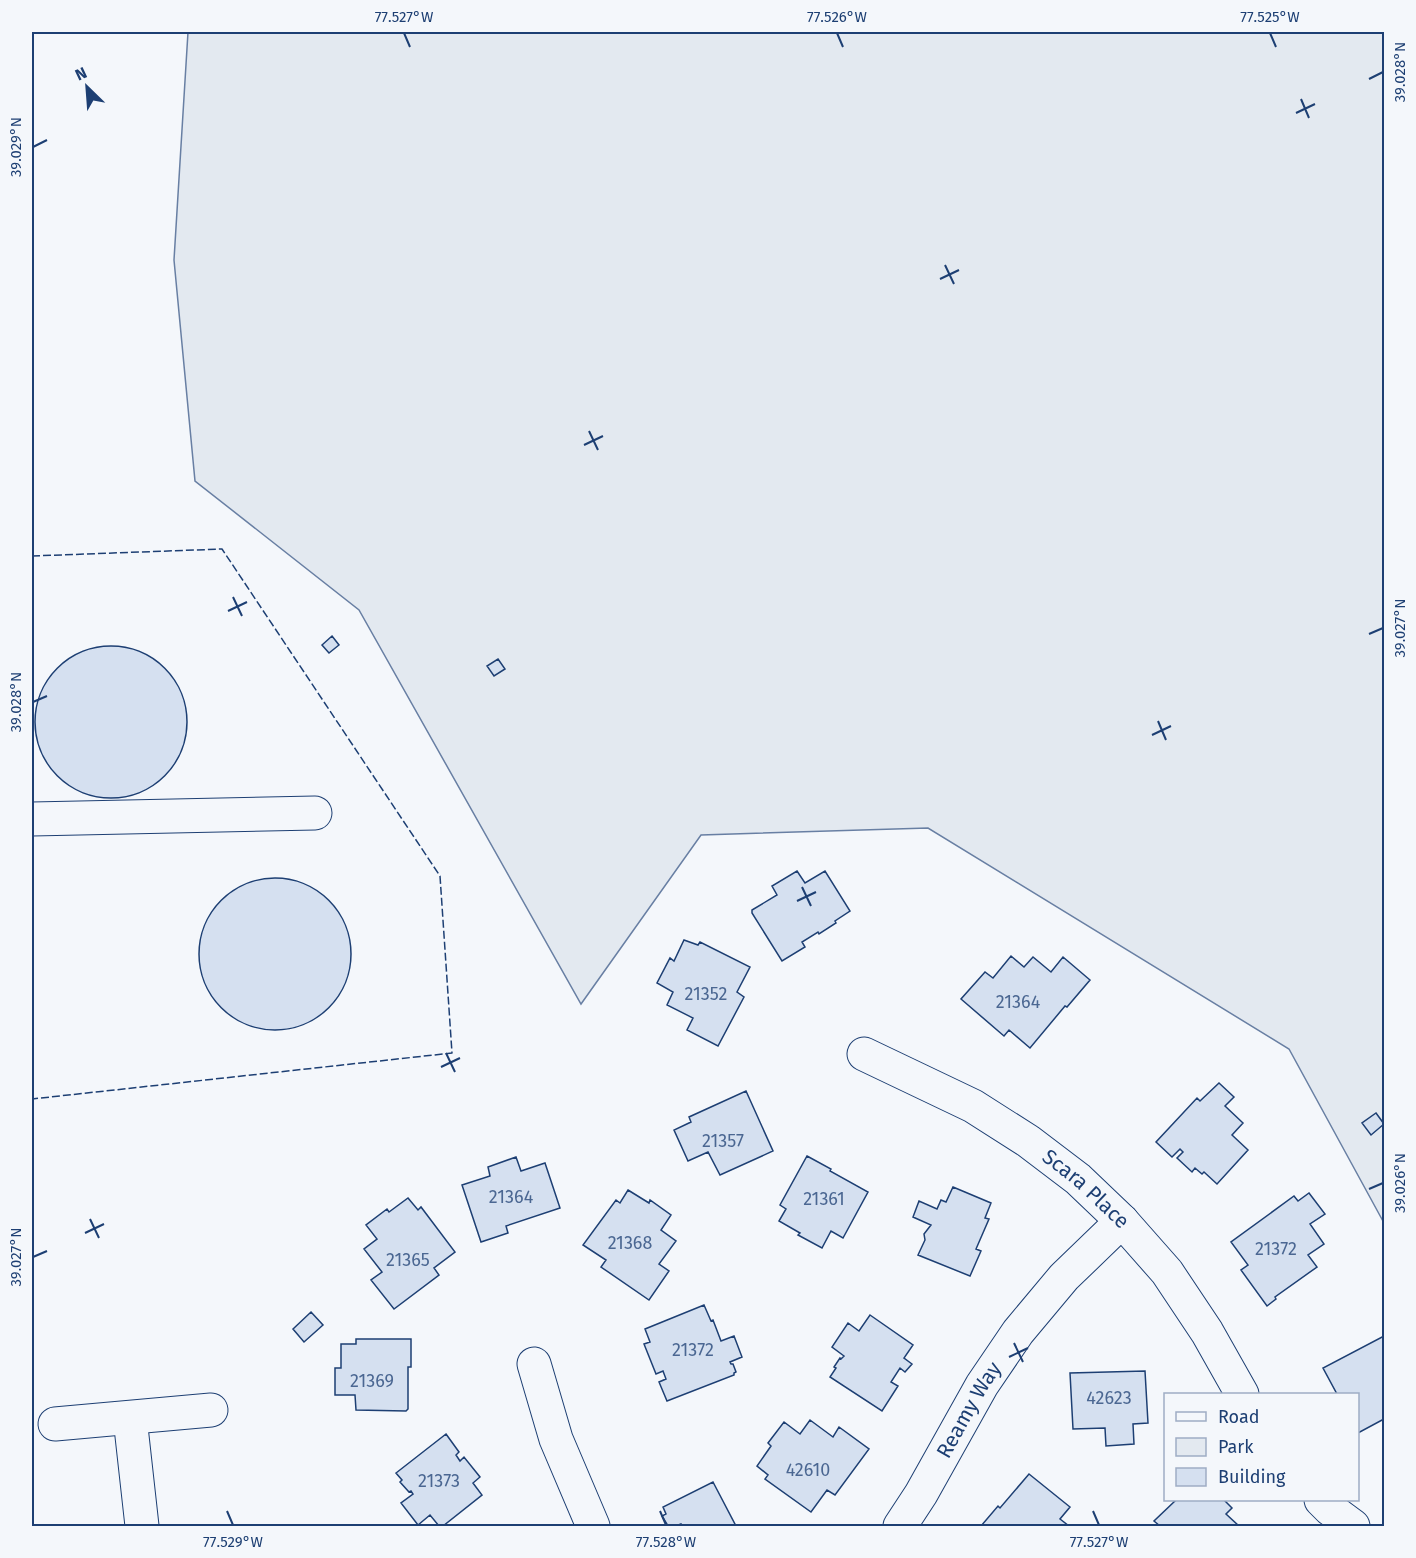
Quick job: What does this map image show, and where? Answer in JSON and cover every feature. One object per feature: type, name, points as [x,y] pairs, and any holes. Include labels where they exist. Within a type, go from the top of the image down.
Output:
[{"type":"street","points":[[32,819],[315,813]]},
{"type":"street","name":"Scara Place","points":[[864,1054],[973,1106],[1028,1140],[1078,1179],[1122,1221],[1167,1272],[1207,1332],[1241,1393]]},
{"type":"street","name":"Reamy Way","points":[[900,1527],[982,1385],[1018,1332],[1064,1277],[1122,1221]]},
{"type":"street","points":[[534,1364],[556,1438],[593,1527]]},
{"type":"street","points":[[55,1424],[211,1410]]},
{"type":"street","points":[[130,1418],[142,1527]]},
{"type":"street","points":[[1322,1501],[1353,1527]]},
{"type":"green space","points":[[188,32],[1384,32],[1384,1223],[1289,1049],[928,828],[701,835],[581,1004],[359,610],[195,481],[174,260]]},
{"type":"building","points":[[332,636],[339,645],[329,653],[322,645]]},
{"type":"building","points":[[111,646],[140,652],[165,668],[181,693],[187,722],[181,751],[165,776],[140,792],[111,798],[82,792],[57,776],[41,751],[35,722],[41,693],[57,668],[82,652]]},
{"type":"building","points":[[498,659],[505,669],[494,676],[487,666]]},
{"type":"building","points":[[797,871],[805,883],[825,871],[850,911],[819,934],[818,932],[802,942],[805,947],[782,961],[752,910],[777,895],[772,886]]},
{"type":"building","points":[[275,878],[304,884],[329,900],[345,925],[351,954],[345,983],[329,1008],[304,1024],[275,1030],[246,1024],[221,1008],[205,983],[199,954],[205,925],[221,900],[246,884]]},
{"type":"building","points":[[684,940],[698,945],[700,942],[750,967],[737,992],[744,997],[718,1046],[687,1030],[693,1018],[667,1005],[673,992],[657,983],[670,958],[674,961]]},
{"type":"building","points":[[1011,956],[1024,967],[1033,957],[1051,972],[1063,957],[1090,980],[1030,1048],[1009,1030],[1004,1036],[961,999],[985,972],[993,978]]},
{"type":"building","points":[[1219,1083],[1234,1097],[1225,1106],[1243,1123],[1232,1135],[1248,1150],[1217,1184],[1204,1172],[1202,1174],[1195,1168],[1192,1172],[1177,1158],[1183,1152],[1180,1149],[1172,1157],[1156,1142],[1197,1098],[1200,1101]]},
{"type":"building","points":[[746,1091],[773,1151],[720,1175],[708,1152],[688,1161],[674,1130],[691,1122],[689,1117]]},
{"type":"building","points":[[1376,1113],[1384,1124],[1371,1135],[1362,1123]]},
{"type":"building","points":[[807,1156],[868,1192],[843,1238],[831,1231],[822,1248],[779,1221],[786,1209],[780,1205]]},
{"type":"building","points":[[516,1157],[521,1171],[545,1163],[560,1208],[506,1226],[508,1233],[481,1242],[462,1185],[490,1176],[488,1167]]},
{"type":"building","points":[[953,1187],[991,1203],[985,1218],[989,1219],[976,1249],[981,1251],[970,1276],[918,1255],[925,1240],[924,1234],[931,1225],[913,1217],[919,1201],[937,1209],[941,1200],[946,1202]]},
{"type":"building","points":[[628,1190],[649,1203],[650,1200],[671,1215],[661,1230],[676,1241],[659,1264],[669,1271],[649,1300],[601,1267],[606,1260],[583,1245],[616,1200],[620,1203]]},
{"type":"building","points":[[1309,1193],[1325,1214],[1310,1224],[1324,1244],[1308,1255],[1317,1267],[1275,1297],[1276,1299],[1267,1306],[1241,1270],[1248,1265],[1231,1242],[1294,1196],[1298,1201]]},
{"type":"building","points":[[408,1198],[418,1210],[421,1207],[455,1252],[434,1268],[439,1275],[394,1309],[371,1280],[382,1272],[364,1249],[377,1239],[366,1225],[387,1209],[389,1212]]},
{"type":"building","points":[[704,1305],[721,1341],[734,1336],[742,1357],[730,1362],[736,1372],[734,1375],[667,1401],[659,1382],[666,1379],[663,1371],[656,1374],[644,1344],[650,1342],[645,1329]]},
{"type":"building","points":[[311,1312],[323,1325],[304,1342],[293,1329]]},
{"type":"building","points":[[870,1315],[913,1345],[904,1358],[912,1364],[905,1372],[900,1368],[891,1382],[898,1386],[882,1411],[830,1377],[840,1358],[844,1356],[832,1347],[848,1323],[859,1331]]},
{"type":"building","points":[[1384,1336],[1384,1419],[1359,1432],[1359,1393],[1336,1393],[1323,1368]]},
{"type":"building","points":[[356,1339],[411,1339],[411,1367],[408,1367],[408,1409],[406,1411],[356,1410],[355,1395],[335,1395],[335,1368],[341,1368],[341,1344],[356,1344]]},
{"type":"building","points":[[1145,1371],[1148,1423],[1133,1424],[1134,1444],[1106,1446],[1105,1428],[1073,1429],[1070,1373]]},
{"type":"building","points":[[810,1420],[833,1437],[839,1427],[869,1449],[835,1495],[827,1490],[811,1512],[765,1479],[768,1475],[757,1466],[771,1446],[768,1443],[784,1422],[800,1434]]},
{"type":"building","points":[[446,1434],[459,1452],[456,1455],[460,1461],[464,1457],[480,1477],[473,1483],[482,1495],[443,1526],[439,1526],[430,1515],[418,1525],[401,1503],[413,1494],[400,1482],[402,1480],[396,1473]]},
{"type":"building","points":[[1029,1474],[1070,1507],[1060,1519],[1069,1526],[981,1526],[998,1506],[1000,1508]]},
{"type":"building","points":[[713,1482],[736,1526],[683,1526],[681,1524],[668,1526],[662,1516],[666,1514],[663,1507]]},
{"type":"building","points":[[1175,1501],[1225,1501],[1232,1508],[1226,1514],[1239,1526],[1160,1526],[1154,1521]]},
{"type":"fence","points":[[32,556],[222,549],[440,876],[452,1053],[32,1099]]}]
